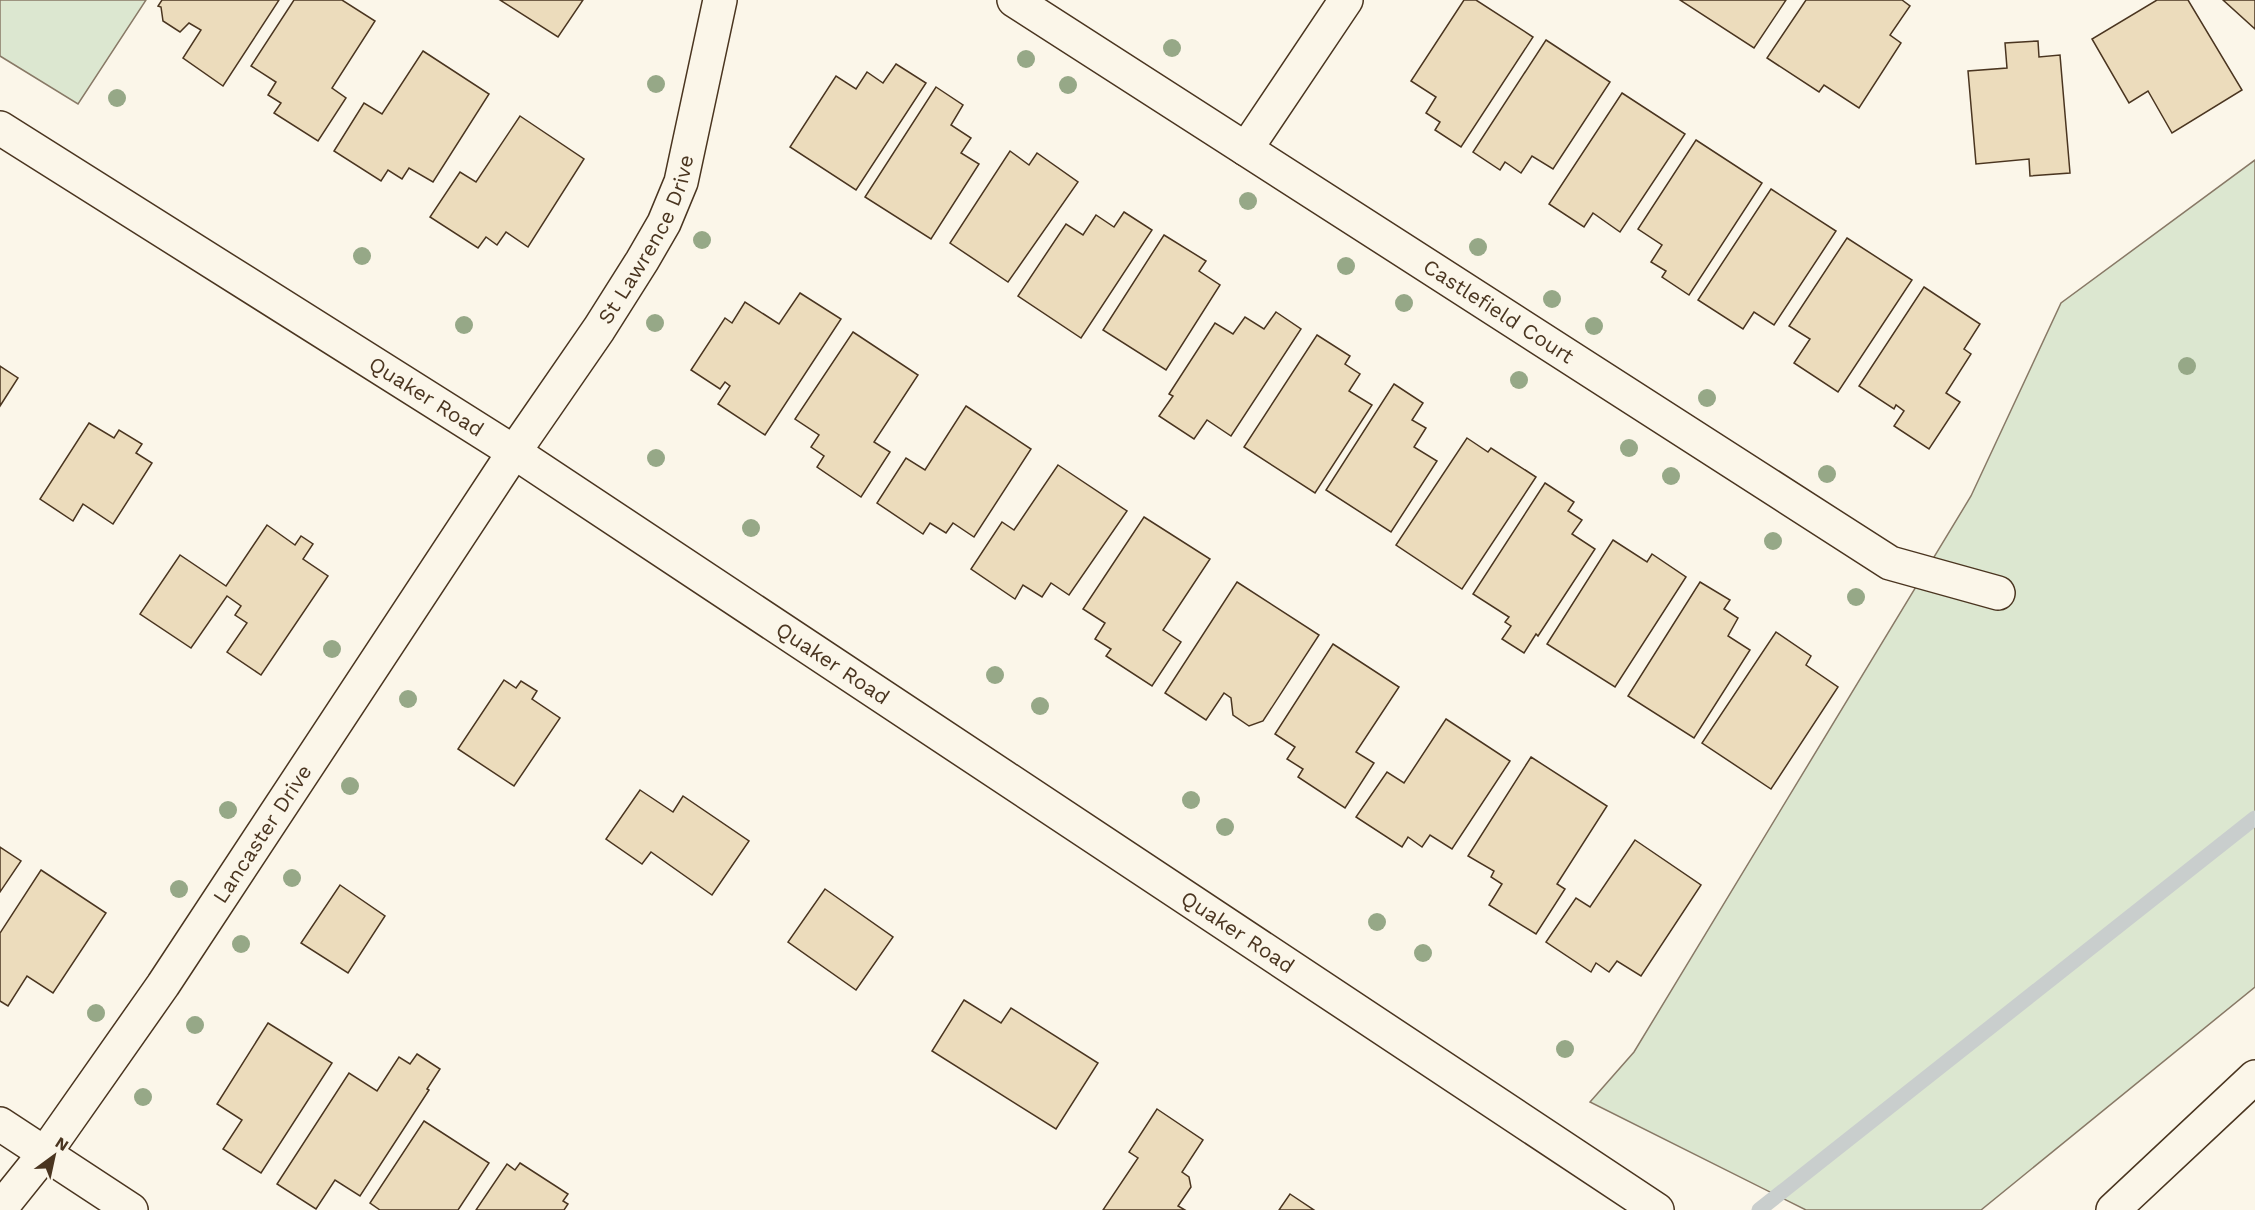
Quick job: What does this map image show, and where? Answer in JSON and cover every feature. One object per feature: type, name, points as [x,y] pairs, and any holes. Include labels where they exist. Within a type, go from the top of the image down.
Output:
[{"type":"street","name":"St Lawrence Drive","points":[[514,452],[599,329],[664,223],[681,182],[720,0]]},
{"type":"street","name":"Castlefield Court","points":[[1014,0],[1890,563],[1998,593]]},
{"type":"street","points":[[1246,149],[1346,0]]},
{"type":"street","name":"Quaker Road","points":[[0,128],[514,452],[1657,1210]]},
{"type":"street","name":"Lancaster Drive","points":[[0,1209],[45,1153],[163,986],[514,452]]},
{"type":"street","points":[[2113,1210],[2255,1077]]},
{"type":"street","points":[[0,1124],[131,1210]]},
{"type":"green space","points":[[0,0],[146,0],[78,104],[0,56]]},
{"type":"green space","points":[[2255,160],[2255,987],[1981,1210],[1806,1210],[1590,1102],[1634,1052],[1971,496],[2061,303]]},
{"type":"building","points":[[162,0],[279,0],[223,86],[183,58],[201,30],[189,23],[180,32],[163,21],[161,7],[158,6]]},
{"type":"building","points":[[294,0],[342,0],[375,21],[332,88],[346,98],[318,141],[274,113],[281,103],[268,95],[276,82],[251,66]]},
{"type":"building","points":[[500,0],[583,0],[558,37]]},
{"type":"building","points":[[1464,0],[1476,0],[1533,37],[1461,147],[1435,130],[1440,122],[1426,113],[1436,97],[1411,81]]},
{"type":"building","points":[[1680,0],[1786,0],[1754,48]]},
{"type":"building","points":[[1806,0],[1902,0],[1910,6],[1890,35],[1901,43],[1859,108],[1824,85],[1819,92],[1767,58]]},
{"type":"building","points":[[2157,0],[2188,0],[2242,90],[2172,133],[2148,91],[2129,103],[2092,39]]},
{"type":"building","points":[[2223,0],[2255,0],[2255,29]]},
{"type":"building","points":[[1546,40],[1610,82],[1553,169],[1532,156],[1521,173],[1505,162],[1500,170],[1473,152]]},
{"type":"building","points":[[2038,41],[2039,57],[2060,55],[2070,173],[2030,176],[2029,159],[1976,164],[1968,71],[2007,68],[2005,43]]},
{"type":"building","points":[[423,51],[489,94],[433,182],[409,168],[402,179],[388,170],[381,181],[334,151],[364,103],[382,114]]},
{"type":"building","points":[[896,64],[926,83],[856,190],[790,147],[836,76],[856,89],[867,72],[883,83]]},
{"type":"building","points":[[936,87],[963,105],[951,125],[971,138],[961,153],[979,164],[931,239],[865,197]]},
{"type":"building","points":[[1622,93],[1685,134],[1620,232],[1593,213],[1584,227],[1549,204]]},
{"type":"building","points":[[520,116],[584,159],[528,247],[506,232],[497,245],[486,237],[478,248],[430,217],[460,172],[476,182]]},
{"type":"building","points":[[1696,140],[1762,183],[1689,295],[1662,277],[1666,271],[1651,262],[1662,245],[1638,229]]},
{"type":"building","points":[[1010,151],[1029,165],[1037,153],[1078,182],[1008,282],[950,243]]},
{"type":"building","points":[[1771,189],[1836,231],[1774,325],[1754,312],[1743,329],[1698,300]]},
{"type":"building","points":[[1124,212],[1152,230],[1081,338],[1018,296],[1066,224],[1083,235],[1096,215],[1114,227]]},
{"type":"building","points":[[1164,235],[1206,261],[1199,271],[1220,285],[1166,370],[1103,330]]},
{"type":"building","points":[[1847,238],[1912,280],[1838,392],[1794,363],[1810,339],[1789,326]]},
{"type":"building","points":[[1924,287],[1980,324],[1964,349],[1971,354],[1946,393],[1960,402],[1929,449],[1894,426],[1904,411],[1896,405],[1894,409],[1859,386]]},
{"type":"building","points":[[800,293],[841,319],[765,435],[718,404],[730,386],[725,382],[720,389],[691,370],[725,318],[732,323],[745,302],[779,324]]},
{"type":"building","points":[[1276,312],[1301,329],[1231,436],[1207,420],[1194,439],[1159,416],[1173,396],[1169,394],[1215,323],[1233,334],[1245,317],[1264,329]]},
{"type":"building","points":[[853,332],[918,375],[874,442],[890,452],[861,497],[817,467],[824,456],[811,447],[819,435],[795,419]]},
{"type":"building","points":[[1317,335],[1350,356],[1345,364],[1360,374],[1349,391],[1372,405],[1315,493],[1244,447]]},
{"type":"building","points":[[0,366],[18,378],[0,406]]},
{"type":"building","points":[[1394,384],[1423,403],[1412,420],[1426,428],[1414,447],[1437,461],[1391,532],[1326,490]]},
{"type":"building","points":[[966,406],[1031,449],[974,537],[953,523],[946,533],[930,523],[923,534],[877,503],[906,458],[925,470]]},
{"type":"building","points":[[89,423],[114,438],[119,430],[142,444],[136,453],[152,463],[113,524],[83,504],[73,521],[40,499]]},
{"type":"building","points":[[1467,438],[1488,452],[1491,448],[1536,477],[1462,589],[1396,545]]},
{"type":"building","points":[[1058,465],[1127,511],[1069,595],[1051,583],[1042,597],[1023,585],[1015,599],[971,569],[1002,522],[1014,530]]},
{"type":"building","points":[[1545,483],[1574,502],[1568,511],[1582,520],[1572,534],[1595,549],[1538,636],[1536,634],[1524,653],[1502,639],[1511,626],[1505,622],[1509,617],[1473,594]]},
{"type":"building","points":[[1144,517],[1210,559],[1163,630],[1181,642],[1152,686],[1106,656],[1111,649],[1095,639],[1105,623],[1083,609]]},
{"type":"building","points":[[267,525],[295,545],[301,536],[313,544],[303,559],[328,576],[261,675],[227,652],[247,623],[235,615],[241,606],[227,596],[191,648],[140,614],[180,555],[226,586]]},
{"type":"building","points":[[1613,540],[1647,562],[1652,554],[1686,577],[1615,687],[1547,644]]},
{"type":"building","points":[[1237,582],[1319,635],[1263,721],[1249,726],[1233,715],[1231,698],[1224,693],[1206,720],[1165,693]]},
{"type":"building","points":[[1700,582],[1730,600],[1724,609],[1738,618],[1728,636],[1750,650],[1694,738],[1628,696]]},
{"type":"building","points":[[1776,632],[1811,656],[1806,665],[1838,687],[1771,789],[1702,743]]},
{"type":"building","points":[[1333,644],[1399,687],[1356,752],[1374,763],[1345,808],[1298,777],[1303,769],[1287,759],[1295,747],[1275,734]]},
{"type":"building","points":[[504,680],[516,688],[521,681],[537,691],[532,699],[560,718],[514,786],[458,749]]},
{"type":"building","points":[[1446,719],[1510,761],[1452,849],[1430,835],[1422,847],[1408,837],[1402,847],[1356,817],[1387,772],[1404,783]]},
{"type":"building","points":[[1531,757],[1607,806],[1557,884],[1565,889],[1536,934],[1489,905],[1502,884],[1491,877],[1494,871],[1468,856]]},
{"type":"building","points":[[640,790],[673,812],[683,796],[749,841],[712,895],[651,852],[642,864],[606,839]]},
{"type":"building","points":[[1635,840],[1701,885],[1641,976],[1617,961],[1609,972],[1596,963],[1591,972],[1546,942],[1576,898],[1590,907]]},
{"type":"building","points":[[0,847],[21,861],[0,892]]},
{"type":"building","points":[[41,870],[106,913],[53,993],[27,976],[8,1006],[0,1001],[0,933]]},
{"type":"building","points":[[340,885],[385,916],[348,973],[301,943]]},
{"type":"building","points":[[825,889],[893,937],[856,990],[788,942]]},
{"type":"building","points":[[964,1000],[1001,1023],[1011,1008],[1098,1063],[1056,1129],[932,1051]]},
{"type":"building","points":[[268,1023],[332,1063],[261,1173],[223,1149],[242,1120],[217,1104]]},
{"type":"building","points":[[417,1054],[440,1069],[427,1089],[429,1090],[360,1196],[335,1180],[316,1209],[277,1184],[349,1073],[377,1091],[399,1057],[410,1064]]},
{"type":"building","points":[[1157,1109],[1203,1140],[1182,1172],[1189,1177],[1191,1187],[1178,1206],[1185,1210],[1103,1210],[1138,1158],[1129,1152]]},
{"type":"building","points":[[424,1121],[489,1163],[458,1210],[380,1210],[370,1203]]},
{"type":"building","points":[[520,1163],[568,1194],[563,1201],[568,1204],[564,1210],[476,1210],[507,1164],[515,1170]]},
{"type":"building","points":[[1290,1194],[1314,1210],[1279,1210]]},
{"type":"waterway","points":[[1759,1210],[2255,818]]}]
